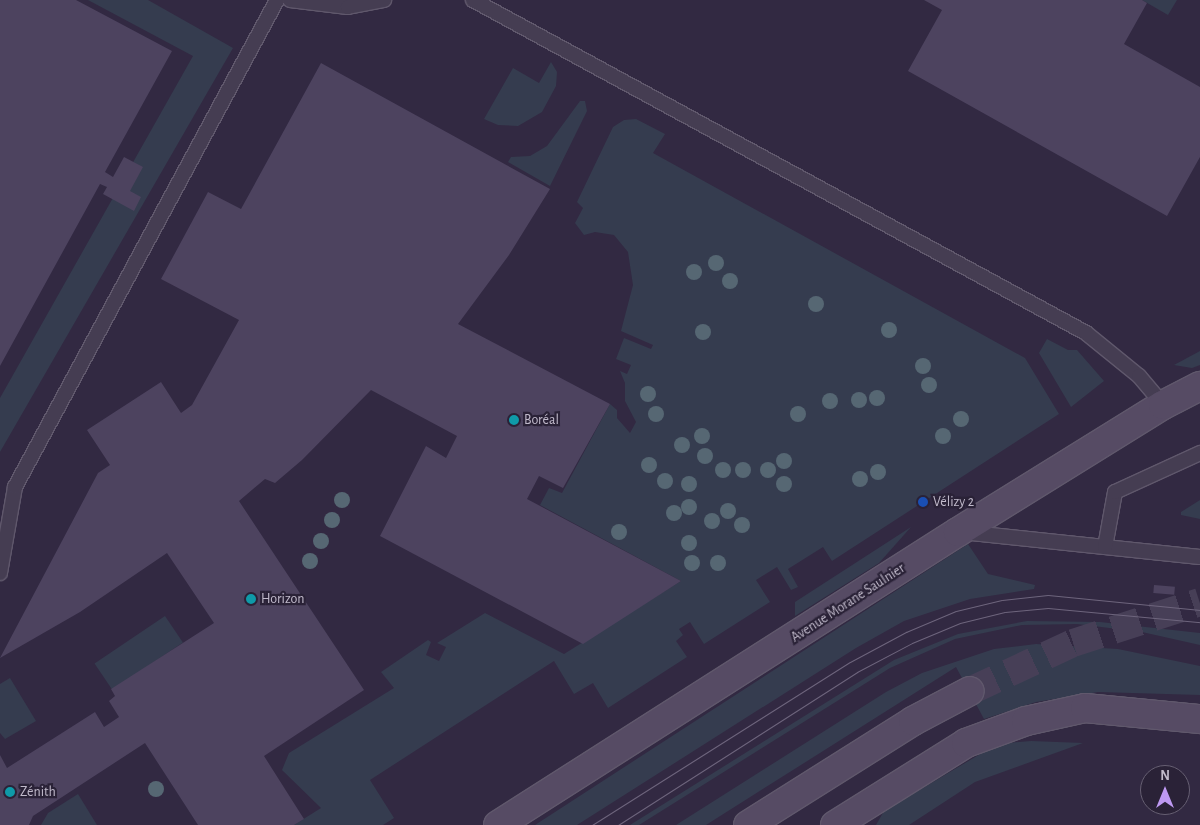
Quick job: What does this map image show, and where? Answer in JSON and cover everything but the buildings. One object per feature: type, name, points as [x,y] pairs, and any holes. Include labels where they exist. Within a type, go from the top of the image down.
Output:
[{"type":"main road","name":"Avenue Morane Saulnier","points":[[498,825],[958,532],[1163,405],[1200,386]]},
{"type":"main road","points":[[748,825],[913,721],[970,690]]},
{"type":"main road","points":[[835,825],[966,743],[1026,720],[1086,708],[1200,719]]},
{"type":"lane","points":[[0,573],[15,486],[277,0]]},
{"type":"lane","points":[[290,0],[348,7],[384,0]]},
{"type":"lane","points":[[472,0],[1086,332],[1139,376],[1163,405]]},
{"type":"lane","points":[[1104,546],[1115,492],[1200,453]]},
{"type":"lane","points":[[958,532],[1200,556]]},
{"type":"shaded area","points":[[88,0],[148,0],[233,48],[0,452],[0,398],[193,56]]},
{"type":"shaded area","points":[[1142,0],[1177,0],[1168,15]]},
{"type":"shaded area","points":[[551,62],[557,72],[556,86],[542,112],[518,126],[498,125],[484,119],[513,68],[539,83]]},
{"type":"shaded area","points":[[580,101],[585,101],[587,111],[550,186],[508,162],[511,157],[530,156],[547,146]]},
{"type":"shaded area","points":[[636,119],[665,134],[653,153],[1025,358],[1059,414],[832,561],[823,547],[788,569],[798,587],[791,590],[777,567],[756,580],[770,602],[704,644],[690,622],[679,629],[683,635],[676,641],[687,657],[608,708],[593,683],[574,694],[554,661],[370,780],[394,818],[383,825],[294,825],[321,808],[282,770],[289,753],[394,688],[381,672],[428,640],[431,642],[426,655],[439,661],[446,647],[437,643],[485,613],[564,654],[681,581],[540,505],[549,488],[562,493],[610,404],[617,410],[617,418],[630,433],[636,422],[625,401],[625,383],[620,371],[627,374],[631,365],[616,359],[624,338],[651,349],[653,345],[621,331],[633,285],[628,252],[614,235],[595,232],[584,235],[575,223],[583,208],[577,202],[613,127],[624,120]]},
{"type":"shaded area","points":[[1047,339],[1068,350],[1077,350],[1104,381],[1071,407],[1039,353]]},
{"type":"shaded area","points":[[1200,351],[1200,365],[1192,368],[1174,365]]},
{"type":"shaded area","points":[[1200,500],[1200,519],[1181,515],[1181,512]]},
{"type":"shaded area","points":[[911,527],[879,563],[795,616],[795,602]]},
{"type":"shaded area","points":[[968,544],[988,574],[1035,585],[1034,589],[970,599],[904,621],[856,648],[577,825],[535,825]]},
{"type":"shaded area","points":[[165,616],[183,643],[112,690],[95,664]]},
{"type":"shaded area","points":[[1027,621],[1100,622],[1200,633],[1200,645],[1142,632],[1077,624],[1022,625],[955,639],[890,668],[639,825],[630,825],[894,660],[958,634]]},
{"type":"shaded area","points":[[1036,644],[1118,649],[1200,666],[1200,695],[1098,692],[1036,702],[984,719],[956,667],[706,825],[676,825],[886,692],[922,673],[994,649]]},
{"type":"shaded area","points":[[10,678],[36,721],[5,739],[0,733],[0,684]]},
{"type":"shaded area","points":[[1031,741],[1083,743],[975,782],[909,825],[876,825],[884,811],[982,753],[1007,743]]},
{"type":"shaded area","points":[[78,794],[97,825],[41,825],[48,813]]},
{"type":"tunnel","points":[[970,691],[1073,643],[1200,602]]},
{"type":"tram line","points":[[592,825],[850,662],[906,632],[956,611],[1002,600],[1048,595],[1200,610]]},
{"type":"tram line","points":[[618,825],[857,672],[912,643],[960,623],[1005,612],[1048,608],[1200,622]]},
{"type":"place","name":"Boréal","points":[[514,420]]},
{"type":"place","name":"Vélizy 2","points":[[923,502]]},
{"type":"place","name":"Horizon","points":[[251,599]]},
{"type":"place","name":"Zénith","points":[[10,792]]}]
